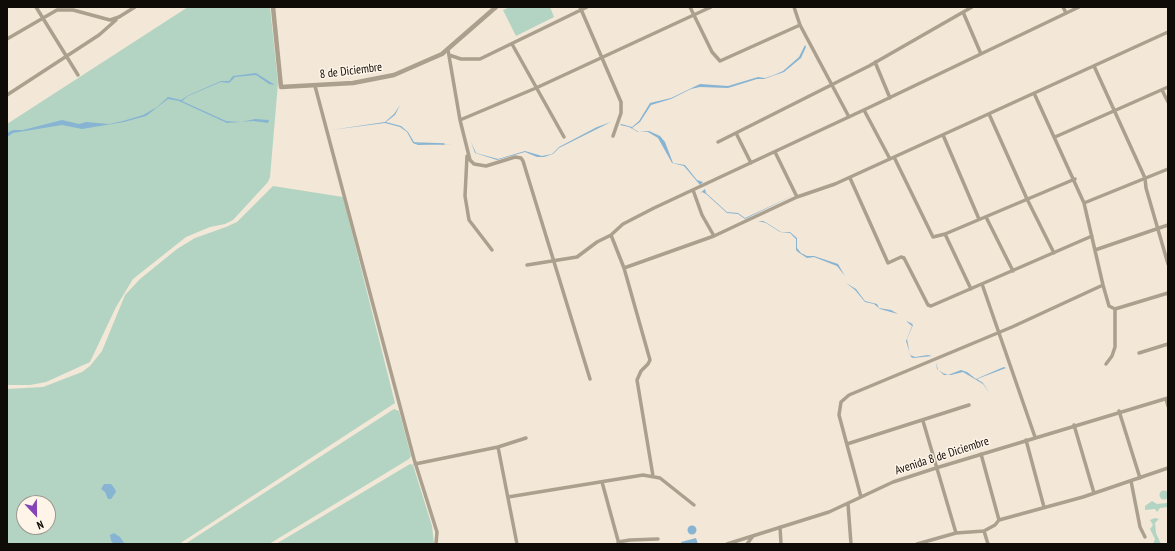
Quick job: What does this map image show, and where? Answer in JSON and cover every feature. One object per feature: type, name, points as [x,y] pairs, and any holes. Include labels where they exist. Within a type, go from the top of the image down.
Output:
[{"type":"street","points":[[36,7],[78,75]]},
{"type":"street","points":[[7,95],[98,35],[119,17],[135,7]]},
{"type":"street","name":"8 de Diciembre","points":[[273,7],[281,87],[315,86],[382,79],[449,52],[496,7]]},
{"type":"street","points":[[449,52],[461,59],[474,60],[512,44],[580,8],[587,7]]},
{"type":"street","points":[[690,7],[712,52],[720,61],[800,25]]},
{"type":"street","points":[[460,120],[536,88],[711,7]]},
{"type":"street","points":[[794,7],[800,25],[849,118]]},
{"type":"street","points":[[718,142],[875,62],[972,7]]},
{"type":"street","points":[[1063,7],[1066,13]]},
{"type":"street","points":[[527,264],[577,257],[597,242],[611,235],[623,224],[849,118],[1079,7]]},
{"type":"street","points":[[580,8],[621,102],[621,113],[613,136]]},
{"type":"street","points":[[7,39],[53,11],[63,9],[73,10],[105,19],[119,17]]},
{"type":"street","points":[[963,12],[981,54]]},
{"type":"street","points":[[624,268],[714,236],[797,197],[850,178],[1168,32]]},
{"type":"street","points":[[512,44],[564,137]]},
{"type":"street","points":[[449,52],[467,155],[465,196],[469,220],[492,250]]},
{"type":"street","points":[[875,62],[890,98]]},
{"type":"street","points":[[1094,66],[1145,178],[1146,188],[1168,264]]},
{"type":"street","points":[[315,86],[415,464],[437,532],[436,544]]},
{"type":"street","points":[[1055,137],[1168,87]]},
{"type":"street","points":[[1162,90],[1168,102]]},
{"type":"street","points":[[1034,94],[1075,179],[1084,203],[1102,285],[1108,303],[1115,309],[1115,347],[1112,356],[1106,364]]},
{"type":"street","points":[[864,110],[890,160]]},
{"type":"street","points":[[989,114],[1027,199],[1054,253]]},
{"type":"street","points":[[736,133],[751,163]]},
{"type":"street","points":[[943,135],[979,219]]},
{"type":"street","points":[[776,152],[797,197]]},
{"type":"street","points":[[467,155],[470,160],[479,165],[492,165],[515,157],[522,159],[590,379]]},
{"type":"street","points":[[894,157],[931,236],[945,234],[1075,179]]},
{"type":"street","points":[[1084,203],[1168,170]]},
{"type":"street","points":[[850,178],[888,263],[904,258],[928,305],[934,305],[1092,236]]},
{"type":"street","points":[[693,190],[714,236]]},
{"type":"street","points":[[986,217],[1013,270]]},
{"type":"street","points":[[1095,250],[1168,225]]},
{"type":"street","points":[[945,234],[971,289]]},
{"type":"street","points":[[611,235],[624,268],[650,360],[638,376],[637,380],[653,476]]},
{"type":"street","points":[[982,284],[1035,437]]},
{"type":"street","points":[[861,497],[839,415],[841,402],[849,395],[999,332],[1102,285]]},
{"type":"street","points":[[1115,309],[1168,293]]},
{"type":"street","points":[[1139,353],[1168,344]]},
{"type":"street","points":[[1167,398],[1168,406]]},
{"type":"street","name":"Avenida 8 de Diciembre","points":[[727,544],[829,512],[893,482],[1074,425],[1167,398]]},
{"type":"street","points":[[847,444],[923,421],[969,405]]},
{"type":"street","points":[[1120,411],[1140,478]]},
{"type":"street","points":[[923,421],[956,533]]},
{"type":"street","points":[[1074,425],[1094,493]]},
{"type":"street","points":[[415,464],[498,446],[526,438]]},
{"type":"street","points":[[1026,440],[1044,507]]},
{"type":"street","points":[[498,446],[517,544]]},
{"type":"street","points":[[982,454],[999,520]]},
{"type":"street","points":[[917,544],[956,533],[984,531],[995,525],[999,520],[1094,493],[1168,468]]},
{"type":"street","points":[[508,497],[602,482],[634,475],[653,476],[668,484],[694,505]]},
{"type":"street","points":[[1131,481],[1140,527],[1145,537]]},
{"type":"street","points":[[602,482],[619,543],[636,540],[658,539]]},
{"type":"street","points":[[848,504],[851,544]]},
{"type":"street","points":[[780,527],[781,544]]},
{"type":"street","points":[[984,531],[988,544]]},
{"type":"street","points":[[747,544],[753,536]]},
{"type":"green space","points":[[188,7],[270,7],[278,83],[270,177],[268,182],[233,220],[225,224],[210,227],[186,237],[133,279],[116,307],[90,362],[46,382],[30,385],[7,385],[7,124]]},
{"type":"green space","points":[[510,7],[550,7],[554,17],[516,36],[503,10]]},
{"type":"green space","points":[[273,186],[343,197],[395,403],[179,544],[7,544],[7,389],[43,387],[82,372],[90,366],[102,351],[125,295],[140,279],[177,249],[195,238],[237,222]]},
{"type":"green space","points":[[394,409],[399,411],[411,456],[409,459],[269,544],[185,544]]},
{"type":"green space","points":[[410,464],[413,465],[432,526],[434,544],[276,544]]},
{"type":"green space","points":[[1164,490],[1169,495],[1164,500],[1159,495]]},
{"type":"green space","points":[[1152,501],[1157,504],[1167,503],[1168,507],[1160,508],[1157,512],[1155,509],[1145,510],[1145,506]]},
{"type":"green space","points":[[1155,518],[1159,519],[1155,523],[1156,533],[1161,544],[1153,544],[1155,539],[1150,529],[1153,525],[1150,520]]},
{"type":"water","points":[[805,45],[806,47],[801,58],[784,72],[764,79],[757,79],[728,88],[700,87],[691,89],[671,99],[651,105],[640,122],[632,128],[639,132],[629,127],[620,125],[632,127],[639,121],[650,103],[671,98],[700,84],[728,86],[758,77],[765,78],[774,75],[783,71],[799,57]]},
{"type":"water","points":[[256,73],[275,85],[269,84],[256,75],[235,77],[229,83],[221,82],[188,96],[182,101],[226,121],[240,122],[227,123],[179,101],[168,99],[146,116],[124,122],[82,129],[62,125],[13,133],[7,137],[7,133],[13,130],[23,130],[62,120],[79,124],[86,122],[109,124],[123,121],[143,115],[157,107],[168,97],[181,100],[189,95],[221,81],[229,81],[233,76]]},
{"type":"water","points":[[400,105],[395,115],[386,122],[401,126],[408,132],[414,142],[418,144],[452,145],[418,145],[413,143],[407,132],[400,127],[385,123],[331,130],[385,122],[394,114]]},
{"type":"water","points":[[255,119],[269,120],[268,123],[253,121],[242,122]]},
{"type":"water","points":[[611,122],[559,148],[553,154],[544,157],[537,157],[525,152],[497,160],[475,153],[471,142],[476,153],[498,159],[525,151],[542,156],[552,154],[559,147],[597,127]]},
{"type":"water","points":[[649,131],[660,136],[665,142],[673,163],[685,165],[697,180],[703,182],[700,185],[684,166],[672,163],[658,138],[648,132],[639,132]]},
{"type":"water","points":[[705,189],[706,193],[727,212],[738,213],[745,218],[794,195],[745,219],[738,214],[727,213],[706,194],[702,192],[699,194]]},
{"type":"water","points":[[758,221],[763,221],[781,232],[790,232],[797,238],[797,248],[801,253],[838,264],[845,276],[837,266],[814,257],[807,258],[798,252],[796,250],[796,239],[790,233],[780,232],[766,223]]},
{"type":"water","points":[[846,283],[856,289],[865,301],[877,304],[879,308],[891,310],[898,314],[880,309],[874,304],[865,302],[855,290]]},
{"type":"water","points":[[906,321],[913,325],[907,339],[909,352],[906,341],[912,326]]},
{"type":"water","points":[[910,355],[915,357],[928,355],[932,356],[913,358]]},
{"type":"water","points":[[1004,367],[1006,368],[977,379],[983,383],[990,394],[983,384],[963,372],[948,375],[961,370],[967,372],[976,379]]},
{"type":"water","points":[[104,484],[111,484],[115,489],[116,492],[111,499],[108,499],[105,492],[101,489]]},
{"type":"water","points":[[692,525],[697,530],[692,535],[687,530]]},
{"type":"water","points":[[114,533],[120,537],[125,544],[114,544],[111,541],[110,535]]},
{"type":"water","points":[[696,538],[698,544],[682,544],[681,542]]},
{"type":"waterway","points":[[415,143],[444,144]]}]
